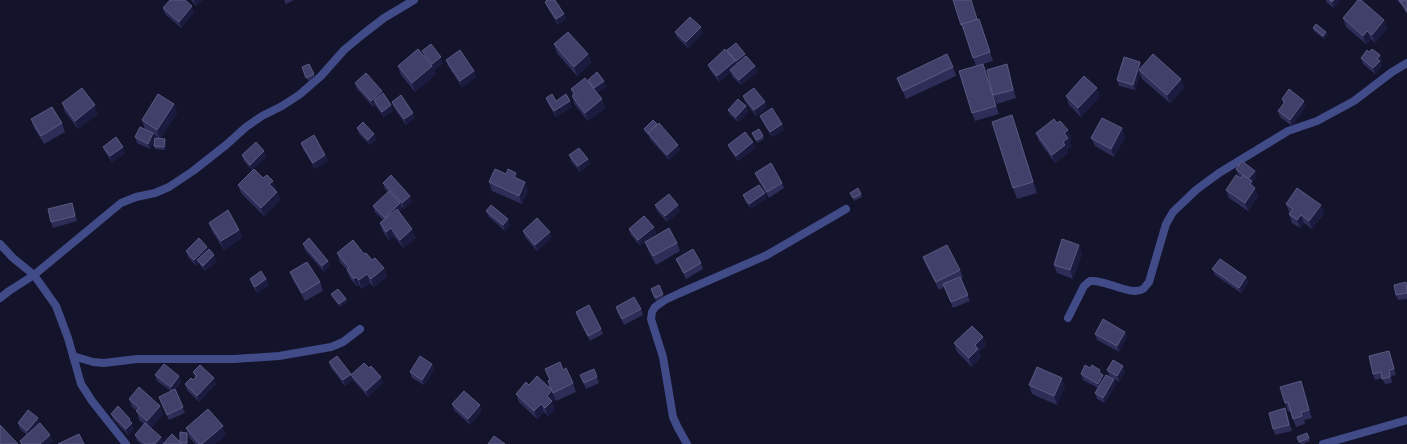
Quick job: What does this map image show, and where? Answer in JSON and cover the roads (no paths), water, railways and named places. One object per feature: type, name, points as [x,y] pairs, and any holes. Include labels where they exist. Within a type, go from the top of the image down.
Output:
[{"type":"street","points":[[0,298],[34,275],[121,203],[136,196],[155,193],[169,187],[193,171],[246,127],[299,95],[321,76],[344,50],[362,35],[384,18],[414,0]]},
{"type":"street","points":[[1068,318],[1084,286],[1090,281],[1101,281],[1136,292],[1144,289],[1149,282],[1166,224],[1173,212],[1196,190],[1219,173],[1281,135],[1298,127],[1317,121],[1354,101],[1407,62]]},
{"type":"street","points":[[687,444],[673,417],[664,364],[651,319],[652,312],[655,307],[665,300],[767,255],[846,209]]},
{"type":"street","points":[[0,244],[13,258],[34,275],[56,306],[81,384],[92,401],[126,444]]},
{"type":"street","points":[[73,356],[93,362],[104,363],[137,359],[234,359],[279,356],[331,347],[343,342],[360,329]]},
{"type":"street","points":[[1322,444],[1407,420]]}]
